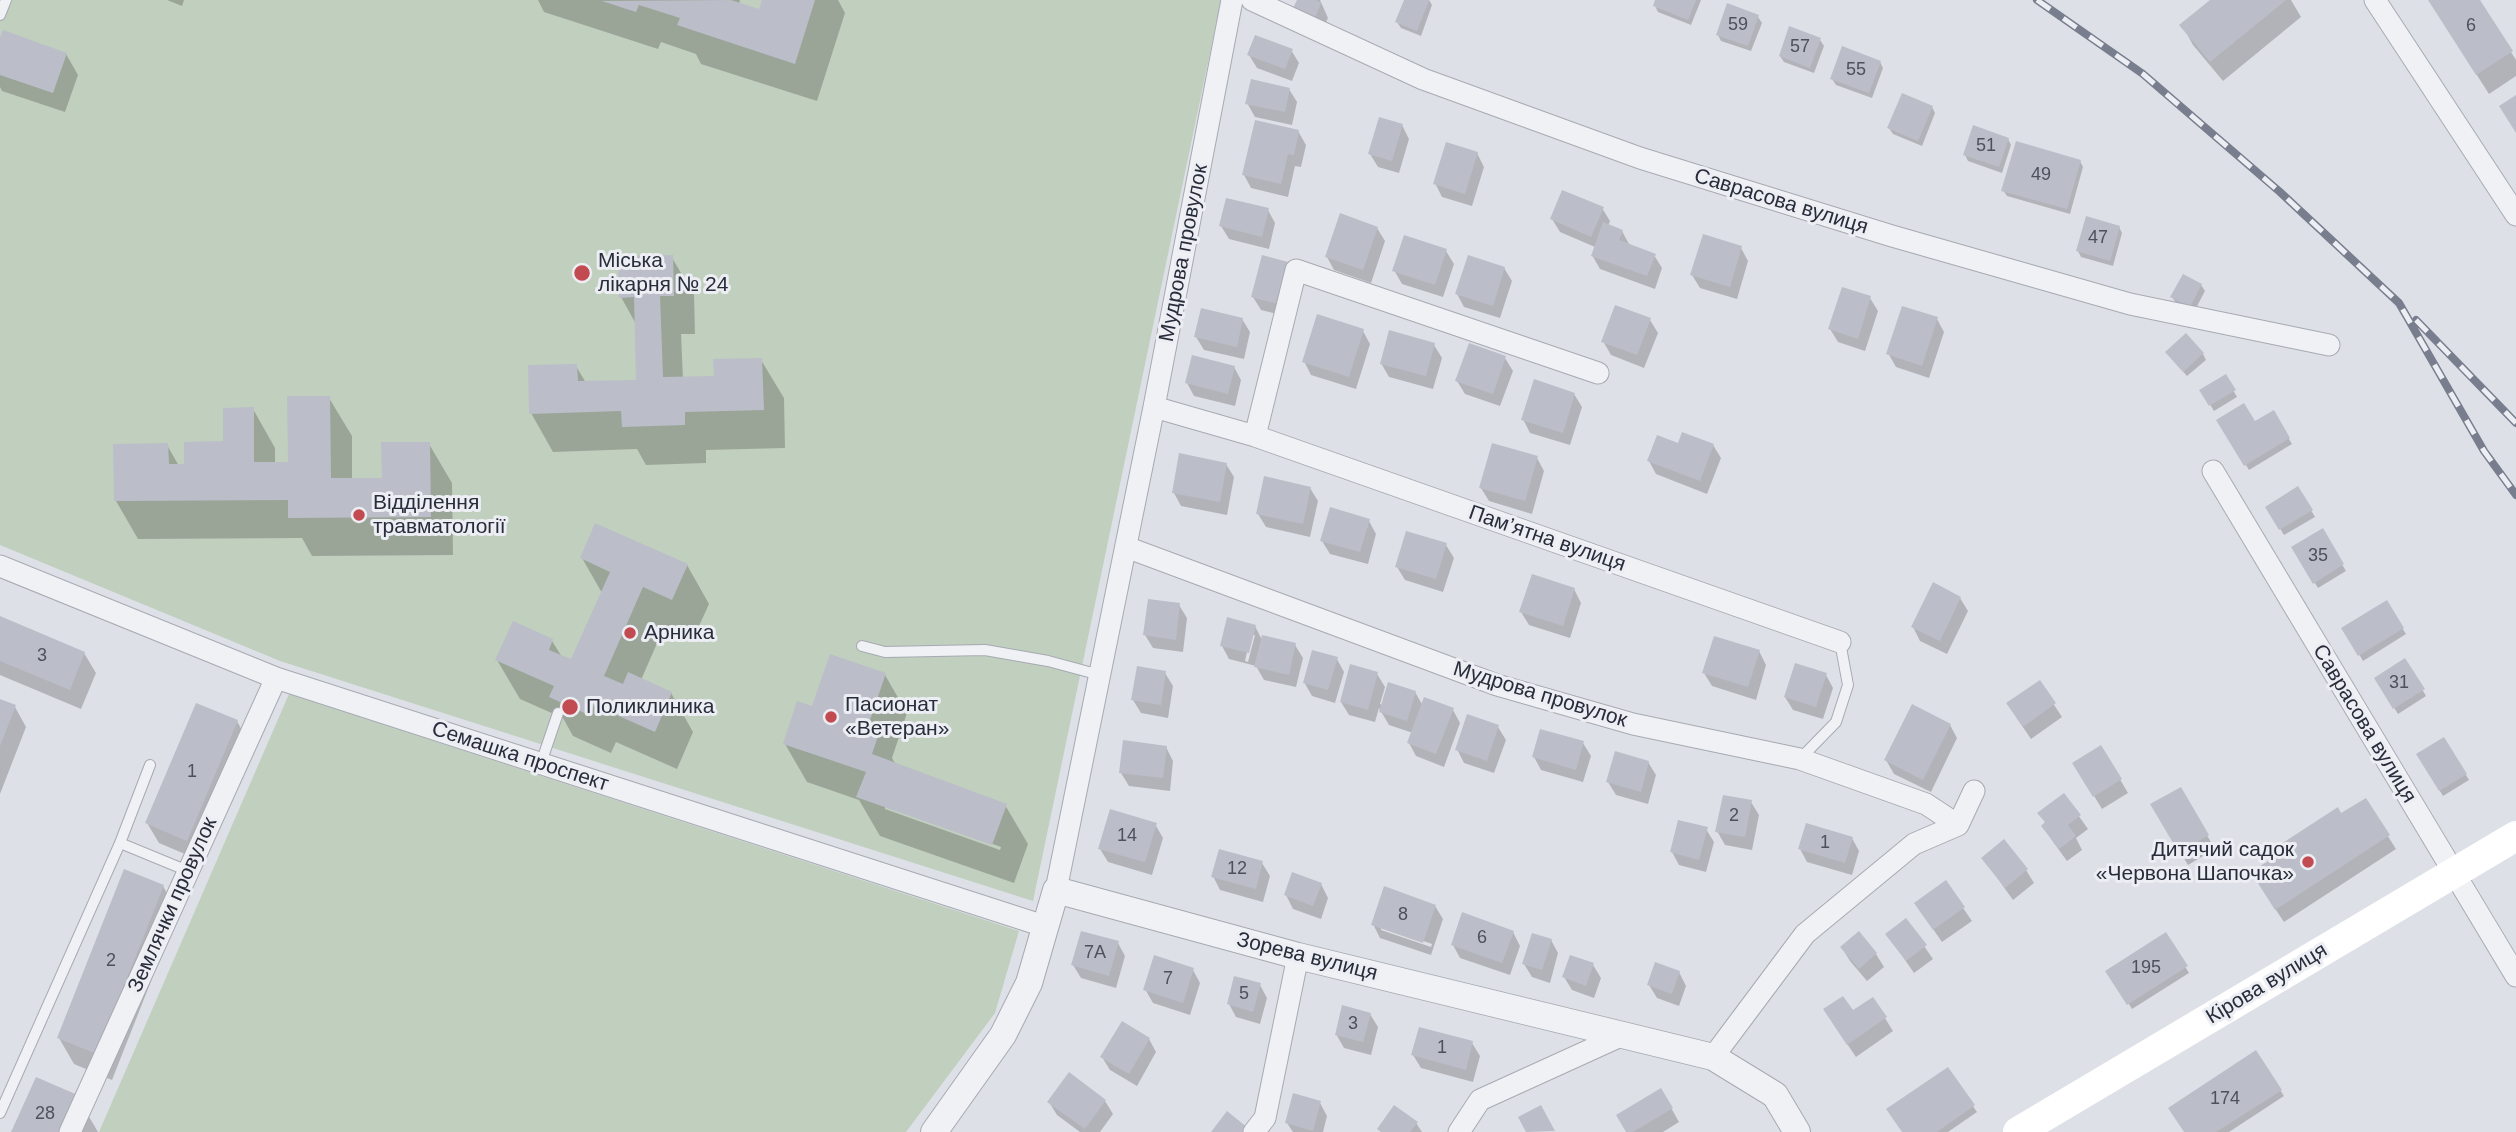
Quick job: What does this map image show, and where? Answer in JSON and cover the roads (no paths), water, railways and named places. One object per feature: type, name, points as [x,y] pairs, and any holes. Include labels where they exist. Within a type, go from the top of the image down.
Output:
[{"type":"main road","name":"Кірова вулиця","points":[[2018,1132],[2516,836]]},
{"type":"street","name":"Мудрова провулок","points":[[1056,890],[1154,407],[1232,0]]},
{"type":"street","name":"Саврасова вулиця","points":[[1252,0],[1423,79],[1640,158],[1892,236],[2130,304],[2329,345]]},
{"type":"street","points":[[2375,0],[2516,215]]},
{"type":"street","points":[[1255,436],[1296,270],[1598,373]]},
{"type":"street","name":"Пам’ятна вулиця","points":[[1154,407],[1255,436],[1840,642]]},
{"type":"street","name":"Саврасова вулиця","points":[[2213,471],[2516,976]]},
{"type":"street","name":"Мудрова провулок","points":[[1126,547],[1497,685],[1633,724],[1800,760],[1926,804],[1958,825]]},
{"type":"street","name":"Семашка проспект","points":[[0,566],[276,678],[1047,927]]},
{"type":"street","name":"Землячки провулок","points":[[70,1132],[276,678]]},
{"type":"street","points":[[1713,1058],[1805,934],[1914,844],[1958,825],[1974,791]]},
{"type":"street","points":[[934,1132],[1003,1035],[1029,983],[1056,890]]},
{"type":"street","name":"Зорева вулиця","points":[[1056,890],[1298,956],[1625,1034],[1713,1058],[1775,1095],[1797,1132]]},
{"type":"street","points":[[1254,1132],[1265,1118],[1298,956]]},
{"type":"street","points":[[1459,1132],[1480,1100],[1625,1034]]},
{"type":"lane","points":[[0,15],[6,0]]},
{"type":"lane","points":[[1800,760],[1836,722],[1848,685],[1840,642]]},
{"type":"lane","points":[[862,646],[886,652],[985,650],[1048,661],[1100,675]]},
{"type":"lane","points":[[541,764],[558,713]]},
{"type":"lane","points":[[0,1113],[120,843],[150,765]]},
{"type":"lane","points":[[120,843],[188,871]]},
{"type":"railway","points":[[2037,0],[2143,74],[2280,192],[2399,303],[2484,451],[2516,495]]},
{"type":"railway","points":[[2416,320],[2516,423]]},
{"type":"place","name":"Міська лікарня № 24","points":[[582,273]]},
{"type":"place","name":"Відділення травматології","points":[[359,515]]},
{"type":"place","name":"Арника","points":[[630,633]]},
{"type":"place","name":"Поликлиника","points":[[570,707]]},
{"type":"place","name":"Пасионат «Ветеран»","points":[[831,717]]},
{"type":"place","name":"Дитячий садок «Червона Шапочка»","points":[[2308,862]]}]
